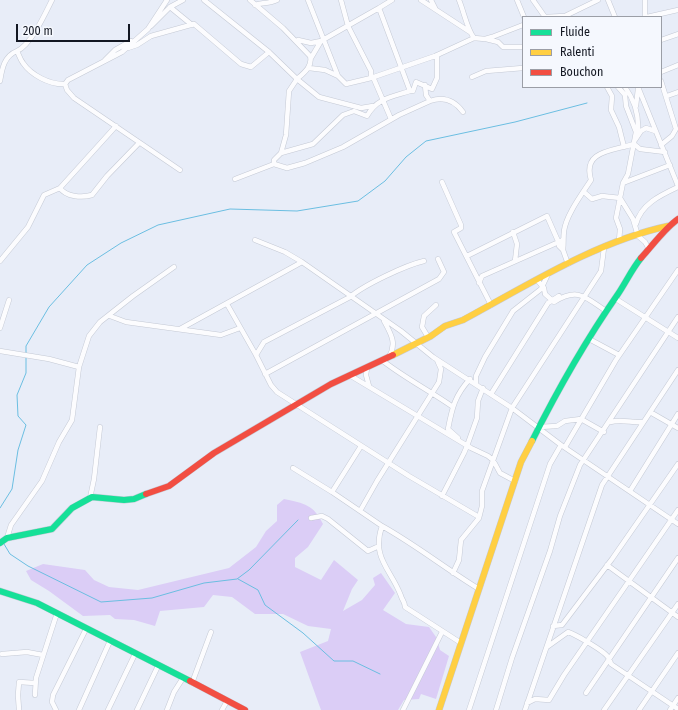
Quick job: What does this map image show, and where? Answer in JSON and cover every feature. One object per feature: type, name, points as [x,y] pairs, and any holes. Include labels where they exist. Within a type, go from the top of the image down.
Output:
[{"type":"main road","points":[[439,710],[521,462],[539,427],[591,340],[606,311],[616,299],[634,266],[668,226],[678,219]]},
{"type":"main road","points":[[0,543],[7,538],[52,529],[72,508],[95,496],[124,500],[134,499],[169,486],[214,453],[331,384],[385,359],[428,337],[445,326],[463,320],[568,264],[619,241],[638,236],[650,230],[668,226]]},
{"type":"main road","points":[[0,591],[37,603],[245,710]]},
{"type":"street","points":[[0,81],[6,60],[29,40],[40,26],[52,0]]},
{"type":"street","points":[[148,29],[167,0]]},
{"type":"street","points":[[102,62],[115,50],[148,29],[170,7],[183,0]]},
{"type":"street","points":[[204,0],[269,52],[297,79],[319,97],[361,108],[373,106],[382,100],[413,91],[416,82],[432,89],[437,78],[437,55]]},
{"type":"street","points":[[250,0],[296,40],[311,58]]},
{"type":"street","points":[[255,5],[260,3],[269,4],[277,0]]},
{"type":"street","points":[[308,0],[322,40],[338,76]]},
{"type":"street","points":[[341,0],[348,26],[371,71],[372,78],[391,120]]},
{"type":"street","points":[[296,40],[311,43],[322,40],[392,0]]},
{"type":"street","points":[[421,0],[470,32]]},
{"type":"street","points":[[431,0],[434,8]]},
{"type":"street","points":[[459,0],[466,16],[470,32],[474,38]]},
{"type":"street","points":[[517,0],[524,16]]},
{"type":"street","points":[[533,0],[544,16]]},
{"type":"street","points":[[565,16],[598,0]]},
{"type":"street","points":[[608,0],[615,16]]},
{"type":"street","points":[[645,0],[646,16]]},
{"type":"street","points":[[170,7],[183,19],[194,24],[241,64],[249,67],[253,66],[269,52]]},
{"type":"street","points":[[380,8],[410,91]]},
{"type":"street","points":[[651,16],[678,10]]},
{"type":"street","points":[[127,48],[137,45],[151,36],[194,24]]},
{"type":"street","points":[[485,39],[522,25]]},
{"type":"street","points":[[662,40],[678,34]]},
{"type":"street","points":[[65,84],[68,80],[118,55],[136,38]]},
{"type":"street","points":[[309,68],[326,70],[338,76],[346,84],[372,78],[402,68],[437,55],[474,38],[498,42],[503,47],[522,47]]},
{"type":"street","points":[[281,153],[286,135],[289,91],[297,79],[309,68],[311,58],[322,40]]},
{"type":"street","points":[[16,51],[25,65],[38,76],[53,83],[65,84]]},
{"type":"street","points":[[662,72],[678,65]]},
{"type":"street","points":[[472,77],[486,71],[522,68]]},
{"type":"street","points":[[65,84],[67,90],[74,98],[180,170]]},
{"type":"street","points":[[661,145],[672,136],[676,129],[662,84]]},
{"type":"street","points":[[425,85],[426,95],[430,101]]},
{"type":"street","points":[[608,88],[612,96],[611,110],[619,127],[624,147]]},
{"type":"street","points":[[619,241],[620,229],[617,213],[623,183],[628,174],[634,142],[635,126],[626,106],[625,95],[621,88]]},
{"type":"street","points":[[626,88],[636,106]]},
{"type":"street","points":[[634,142],[638,131],[636,106],[638,88]]},
{"type":"street","points":[[635,226],[637,219],[650,201],[678,187],[638,88]]},
{"type":"street","points":[[667,96],[678,92]]},
{"type":"street","points":[[235,179],[274,164],[287,168],[305,163],[343,147],[391,120],[439,98],[456,102],[463,112]]},
{"type":"street","points":[[274,164],[274,160],[281,153],[313,144],[343,115],[354,111],[367,116],[373,106]]},
{"type":"street","points":[[0,261],[28,227],[44,196],[60,188],[116,126]]},
{"type":"street","points":[[563,250],[565,240],[564,231],[570,214],[591,180],[588,170],[590,162],[598,155],[624,147],[634,142],[641,131],[646,128],[655,131]]},
{"type":"street","points":[[634,142],[640,149],[665,152]]},
{"type":"street","points":[[60,188],[65,193],[71,195],[83,196],[92,194],[139,143]]},
{"type":"street","points":[[623,183],[670,165]]},
{"type":"street","points":[[442,182],[462,226],[454,232],[490,305]]},
{"type":"street","points":[[584,192],[592,199],[602,196],[620,198]]},
{"type":"street","points":[[620,198],[633,219],[638,236],[645,242],[649,249]]},
{"type":"street","points":[[467,256],[547,216],[558,241],[561,241]]},
{"type":"street","points":[[513,232],[517,244],[516,261]]},
{"type":"street","points":[[254,240],[285,252],[302,262],[437,359],[470,379],[539,427],[563,446],[608,475],[678,524]]},
{"type":"street","points":[[561,241],[559,246],[563,250],[568,264]]},
{"type":"street","points":[[479,283],[482,276],[561,241]]},
{"type":"street","points":[[453,573],[459,560],[461,540],[479,517],[482,506],[482,491],[512,408],[601,271],[604,248]]},
{"type":"street","points":[[265,374],[408,297],[443,276],[444,272],[438,259]]},
{"type":"street","points":[[256,355],[264,342],[350,297],[362,288],[409,266],[424,261]]},
{"type":"street","points":[[180,328],[227,304],[302,262]]},
{"type":"street","points":[[7,538],[10,525],[42,481],[59,442],[72,420],[79,367],[89,336],[100,322],[174,267]]},
{"type":"street","points":[[469,710],[550,464],[581,419],[619,356],[678,270]]},
{"type":"street","points":[[476,384],[476,376],[485,357],[513,311],[543,286],[548,274]]},
{"type":"street","points":[[537,280],[543,286],[545,294],[554,302],[567,294],[579,294],[606,311]]},
{"type":"street","points":[[491,394],[548,303],[559,296]]},
{"type":"street","points":[[616,299],[678,338]]},
{"type":"street","points":[[0,328],[1,318],[9,300]]},
{"type":"street","points":[[227,304],[265,374],[277,392],[299,404],[361,446],[479,517]]},
{"type":"street","points":[[428,337],[422,327],[424,316],[436,305]]},
{"type":"street","points":[[110,316],[126,322],[180,328],[222,335],[240,328]]},
{"type":"street","points":[[496,710],[512,658],[550,551],[560,516],[584,459],[604,432],[678,316]]},
{"type":"street","points":[[384,320],[393,337],[394,343],[393,348],[385,359],[405,378],[453,407]]},
{"type":"street","points":[[591,340],[619,356]]},
{"type":"street","points":[[0,351],[49,359],[79,367]]},
{"type":"street","points":[[360,510],[439,382],[441,369],[437,359]]},
{"type":"street","points":[[367,368],[367,382],[370,387]]},
{"type":"street","points":[[441,373],[450,368]]},
{"type":"street","points":[[525,710],[598,494],[608,475],[678,370]]},
{"type":"street","points":[[351,376],[493,460],[500,473],[515,481]]},
{"type":"street","points":[[467,446],[448,429],[453,407],[459,391],[470,379]]},
{"type":"street","points":[[442,496],[467,446],[477,418],[478,401],[483,388]]},
{"type":"street","points":[[650,412],[678,428]]},
{"type":"street","points":[[630,491],[678,414]]},
{"type":"street","points":[[539,427],[557,426],[565,421],[581,419],[604,432]]},
{"type":"street","points":[[610,422],[626,419],[633,422],[643,422]]},
{"type":"street","points":[[90,498],[100,427]]},
{"type":"street","points":[[332,492],[361,446]]},
{"type":"street","points":[[553,626],[562,625],[651,505],[678,464]]},
{"type":"street","points":[[294,468],[437,560],[453,573],[479,589]]},
{"type":"street","points":[[527,703],[535,699],[549,700],[564,675],[678,510]]},
{"type":"street","points":[[311,518],[322,516],[328,519],[368,551],[379,546]]},
{"type":"street","points":[[382,526],[379,534],[381,561],[399,591],[405,603],[405,607],[461,643]]},
{"type":"street","points":[[586,693],[609,657],[678,558]]},
{"type":"street","points":[[607,565],[628,582],[678,617]]},
{"type":"street","points":[[604,710],[678,604]]},
{"type":"street","points":[[34,695],[35,683],[57,613]]},
{"type":"street","points":[[48,710],[55,708],[53,695],[56,687],[86,629]]},
{"type":"street","points":[[192,683],[211,632]]},
{"type":"street","points":[[403,710],[442,632]]},
{"type":"street","points":[[546,649],[553,641],[568,632],[575,634],[609,657],[612,664],[629,674],[672,708],[678,709]]},
{"type":"street","points":[[79,710],[110,641]]},
{"type":"street","points":[[2,654],[27,652],[43,655]]},
{"type":"street","points":[[639,710],[678,653]]},
{"type":"street","points":[[108,710],[135,654]]},
{"type":"street","points":[[137,710],[158,666]]},
{"type":"street","points":[[168,710],[174,692],[183,678]]},
{"type":"street","points":[[19,710],[19,682],[35,683]]},
{"type":"street","points":[[672,708],[678,698]]},
{"type":"street","points":[[222,710],[226,701]]},
{"type":"shaded area","points":[[284,499],[308,506],[316,513],[323,524],[308,547],[295,558],[295,567],[321,580],[334,560],[358,580],[352,589],[343,611],[362,600],[375,585],[373,578],[381,573],[395,593],[383,610],[406,624],[429,627],[436,637],[440,650],[449,656],[436,699],[421,694],[419,699],[404,700],[398,710],[321,710],[300,652],[328,641],[331,629],[308,626],[283,614],[255,614],[232,597],[213,595],[204,607],[160,611],[155,626],[134,620],[115,619],[110,615],[83,616],[49,591],[31,580],[26,571],[43,564],[85,570],[94,580],[109,587],[138,590],[229,568],[256,547],[266,531],[277,521],[277,505]]},
{"type":"waterway","points":[[26,353],[26,346],[49,307],[87,265],[121,243],[158,225],[230,209],[297,211],[358,201],[385,181],[406,157],[426,141],[515,122],[587,103]]},
{"type":"waterway","points":[[0,508],[12,489],[18,450],[26,425],[18,416],[17,395],[26,373],[26,356]]},
{"type":"waterway","points":[[4,544],[10,554],[28,566],[101,602],[152,598],[204,583],[237,579],[249,570],[298,520]]},
{"type":"waterway","points":[[238,579],[258,590],[265,605],[303,633],[334,661],[353,661],[380,674]]},
{"type":"traffic: fast","points":[[532,441],[551,403],[583,348],[641,258]]},
{"type":"traffic: fast","points":[[0,543],[7,538],[52,529],[72,508],[92,497],[124,500],[134,499],[146,494]]},
{"type":"traffic: fast","points":[[0,591],[37,603],[190,681]]},
{"type":"traffic: slow","points":[[393,355],[431,336],[445,326],[463,320],[562,266],[614,243],[641,233],[668,226]]},
{"type":"traffic: slow","points":[[439,710],[521,462],[532,441]]},
{"type":"traffic: jam","points":[[641,258],[663,232],[678,219]]},
{"type":"traffic: jam","points":[[146,494],[169,486],[214,453],[331,384],[393,355]]},
{"type":"traffic: jam","points":[[190,681],[245,710]]}]
